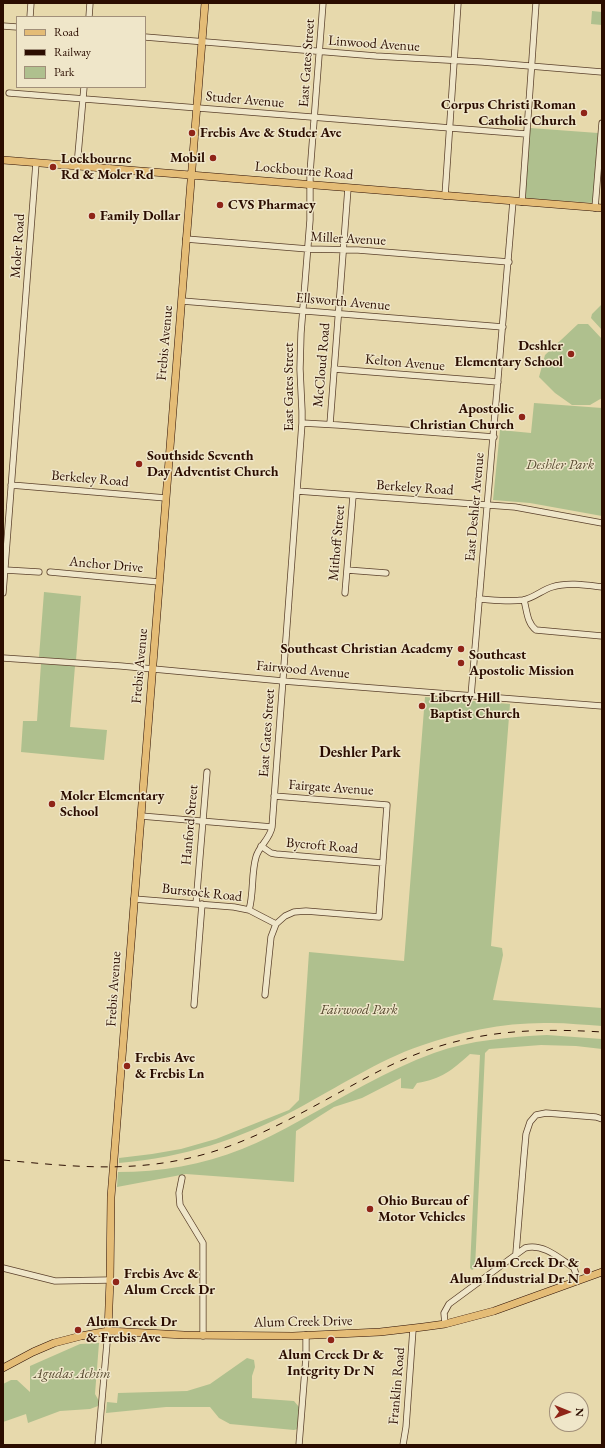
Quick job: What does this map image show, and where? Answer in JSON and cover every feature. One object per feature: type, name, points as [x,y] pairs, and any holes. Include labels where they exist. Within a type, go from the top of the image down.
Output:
[{"type":"main road","name":"Frebis Avenue","points":[[108,1331],[111,1197],[205,3]]},
{"type":"main road","name":"Lockbourne Road","points":[[3,160],[599,208]]},
{"type":"main road","name":"Alum Creek Drive","points":[[3,1368],[54,1343],[108,1331],[203,1336],[306,1335],[380,1332],[446,1324],[504,1308],[602,1272]]},
{"type":"street","points":[[30,16],[31,3]]},
{"type":"street","points":[[89,16],[90,3]]},
{"type":"street","name":"East Gates Street","points":[[249,910],[253,894],[255,861],[261,846],[270,834],[272,827],[302,423],[300,354],[308,249],[310,209],[309,184],[323,3]]},
{"type":"street","points":[[445,196],[458,3]]},
{"type":"street","points":[[522,202],[536,3]]},
{"type":"street","points":[[3,26],[16,27]]},
{"type":"street","name":"Linwood Avenue","points":[[146,37],[320,52],[602,72]]},
{"type":"street","points":[[77,166],[84,88]]},
{"type":"street","name":"Studer Avenue","points":[[9,93],[526,134]]},
{"type":"street","points":[[599,208],[602,123]]},
{"type":"street","name":"Moler Road","points":[[3,593],[36,163]]},
{"type":"street","name":"McCloud Road","points":[[330,424],[348,188]]},
{"type":"street","name":"East Deshler Avenue","points":[[471,696],[513,201]]},
{"type":"street","name":"Miller Avenue","points":[[186,239],[308,249],[343,250],[509,262]]},
{"type":"street","name":"Ellsworth Avenue","points":[[182,301],[503,327]]},
{"type":"street","name":"Kelton Avenue","points":[[334,369],[498,382]]},
{"type":"street","points":[[302,423],[494,437]]},
{"type":"street","name":"Berkeley Road","points":[[11,484],[166,498]]},
{"type":"street","name":"Berkeley Road","points":[[297,491],[515,507],[602,523]]},
{"type":"street","name":"Mithoff Street","points":[[345,592],[353,496]]},
{"type":"street","points":[[5,570],[39,572]]},
{"type":"street","points":[[347,570],[386,573]]},
{"type":"street","name":"Anchor Drive","points":[[50,572],[160,582]]},
{"type":"street","points":[[480,599],[504,601],[524,600],[551,587],[562,585],[573,584],[602,587]]},
{"type":"street","points":[[524,600],[528,620],[531,626],[536,630],[602,636]]},
{"type":"street","name":"Fairwood Avenue","points":[[3,658],[602,706]]},
{"type":"street","name":"Hanford Street","points":[[194,1005],[203,822],[207,772]]},
{"type":"street","name":"Fairgate Avenue","points":[[274,796],[387,805],[383,863]]},
{"type":"street","points":[[141,816],[272,827]]},
{"type":"street","name":"Bycroft Road","points":[[261,846],[271,853],[276,854],[383,863]]},
{"type":"street","points":[[265,995],[270,941],[276,924],[285,916],[299,911],[379,917],[383,863]]},
{"type":"street","name":"Burstock Road","points":[[134,899],[234,907],[249,910],[276,924]]},
{"type":"street","points":[[516,1253],[524,1151],[526,1134],[530,1122],[536,1115],[546,1113],[596,1117],[602,1119]]},
{"type":"street","points":[[182,1178],[179,1193],[180,1204],[203,1244],[203,1336]]},
{"type":"street","points":[[446,1324],[444,1313],[449,1304],[516,1253],[531,1247],[546,1250],[574,1268],[578,1281]]},
{"type":"street","points":[[3,1268],[54,1281],[110,1280]]},
{"type":"street","name":"Franklin Road","points":[[403,1445],[406,1427],[413,1329]]},
{"type":"street","points":[[98,1445],[108,1331]]},
{"type":"street","points":[[299,1445],[306,1357],[306,1335]]},
{"type":"green space","points":[[592,11],[602,12],[602,25],[591,24]]},
{"type":"green space","points":[[530,128],[598,133],[593,203],[525,198]]},
{"type":"green space","points":[[602,304],[602,330],[591,318],[592,314]]},
{"type":"green space","points":[[578,324],[588,324],[602,339],[602,398],[590,405],[572,405],[555,393],[539,377],[545,355]]},
{"type":"green space","name":"Deshler Park","points":[[534,403],[602,408],[602,516],[530,503],[493,500],[500,430],[531,433]]},
{"type":"green space","points":[[44,592],[81,596],[76,660],[39,657]]},
{"type":"green space","points":[[41,664],[75,666],[70,727],[107,730],[104,760],[21,752],[23,721],[37,721]]},
{"type":"green space","name":"Fairwood Park","points":[[425,697],[510,704],[491,946],[502,948],[503,955],[493,1000],[602,1008],[602,1026],[557,1023],[517,1024],[484,1028],[452,1036],[420,1046],[389,1059],[297,1109],[253,1130],[189,1151],[167,1156],[119,1163],[119,1158],[181,1149],[216,1139],[289,1110],[299,1100],[309,952],[404,961]]},
{"type":"green space","points":[[547,1035],[602,1039],[602,1049],[576,1046],[541,1045],[489,1049],[485,1053],[475,1268],[472,1270],[470,1268],[480,1055],[470,1054],[446,1073],[433,1079],[417,1083],[413,1089],[401,1088],[401,1078],[362,1098],[334,1107],[296,1131],[294,1182],[186,1174],[117,1187],[118,1172],[150,1171],[197,1163],[227,1155],[249,1146],[399,1067],[434,1053],[476,1042],[504,1038]]},
{"type":"green space","name":"Agudas Achim","points":[[99,1343],[95,1394],[99,1401],[98,1406],[90,1409],[60,1411],[28,1423],[26,1414],[3,1422],[3,1384],[11,1380],[17,1380],[30,1392],[30,1366],[80,1344]]},
{"type":"green space","points":[[247,1358],[254,1360],[255,1367],[252,1376],[252,1398],[294,1401],[299,1407],[298,1429],[294,1430],[230,1424],[219,1418],[210,1407],[166,1407],[106,1413],[107,1402],[117,1403],[118,1393],[187,1391],[210,1384]]},
{"type":"railway","points":[[3,1160],[56,1165],[108,1167],[159,1164],[185,1159],[212,1152],[257,1135],[279,1125],[385,1068],[438,1046],[465,1039],[517,1032],[545,1030],[602,1032]]},
{"type":"place","name":"Corpus Christi Roman Catholic Church","points":[[584,113]]},
{"type":"place","name":"Frebis Ave & Studer Ave","points":[[192,133]]},
{"type":"place","name":"Mobil","points":[[213,158]]},
{"type":"place","name":"Lockbourne Rd & Moler Rd","points":[[53,167]]},
{"type":"place","name":"CVS Pharmacy","points":[[220,205]]},
{"type":"place","name":"Family Dollar","points":[[92,216]]},
{"type":"place","name":"Deshler Elementary School","points":[[571,354]]},
{"type":"place","name":"Apostolic Christian Church","points":[[522,417]]},
{"type":"place","name":"Southside Seventh Day Adventist Church","points":[[139,464]]},
{"type":"place","name":"Southeast Christian Academy","points":[[461,649]]},
{"type":"place","name":"Southeast Apostolic Mission","points":[[461,663]]},
{"type":"place","name":"Liberty Hill Baptist Church","points":[[422,706]]},
{"type":"place","name":"Moler Elementary School","points":[[52,804]]},
{"type":"place","name":"Frebis Ave & Frebis Ln","points":[[127,1066]]},
{"type":"place","name":"Ohio Bureau of Motor Vehicles","points":[[370,1209]]},
{"type":"place","name":"Alum Creek Dr & Alum Industrial Dr N","points":[[587,1271]]},
{"type":"place","name":"Frebis Ave & Alum Creek Dr","points":[[116,1282]]},
{"type":"place","name":"Alum Creek Dr & Frebis Ave","points":[[78,1330]]},
{"type":"place","name":"Alum Creek Dr & Integrity Dr N","points":[[331,1340]]},
{"type":"district","name":"Deshler Park","points":[[360,753]]}]
